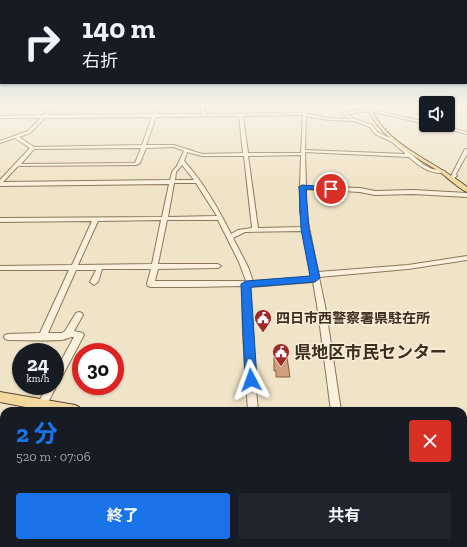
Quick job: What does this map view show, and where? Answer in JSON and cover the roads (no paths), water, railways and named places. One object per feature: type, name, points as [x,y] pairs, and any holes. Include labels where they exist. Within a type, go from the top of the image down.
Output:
[{"type":"main road","points":[[387,132],[418,156],[467,190]]},
{"type":"main road","points":[[0,397],[53,407]]},
{"type":"street","points":[[0,141],[29,132]]},
{"type":"street","points":[[17,165],[136,164],[138,163],[149,132]]},
{"type":"street","points":[[243,132],[255,230]]},
{"type":"street","points":[[304,132],[302,187],[305,229],[315,277],[335,407]]},
{"type":"street","points":[[375,132],[393,141],[409,156],[431,170],[443,172]]},
{"type":"street","points":[[16,137],[33,148],[174,146],[202,155],[303,152],[418,156]]},
{"type":"street","points":[[0,184],[33,148]]},
{"type":"street","points":[[186,150],[179,167],[174,172],[151,284],[194,286],[248,284],[408,267],[467,258]]},
{"type":"street","points":[[451,178],[455,176],[454,174],[467,150]]},
{"type":"street","points":[[181,161],[209,197],[240,256],[248,284],[247,334],[254,407]]},
{"type":"street","points":[[0,184],[172,182],[197,180]]},
{"type":"street","points":[[302,187],[360,190],[375,193],[413,192],[467,195]]},
{"type":"street","points":[[0,220],[221,218]]},
{"type":"street","points":[[42,336],[96,219]]},
{"type":"street","points":[[230,237],[240,231],[305,229]]},
{"type":"street","points":[[0,268],[218,266]]},
{"type":"street","points":[[94,282],[100,267]]},
{"type":"street","points":[[8,337],[64,336],[68,333],[78,315]]},
{"type":"street","points":[[64,364],[80,335],[68,333]]},
{"type":"street","points":[[42,405],[47,395]]},
{"type":"place","name":"四日市西警察署県駐在所","points":[[263,333]]},
{"type":"place","name":"県地区市民センター","points":[[281,367]]}]
